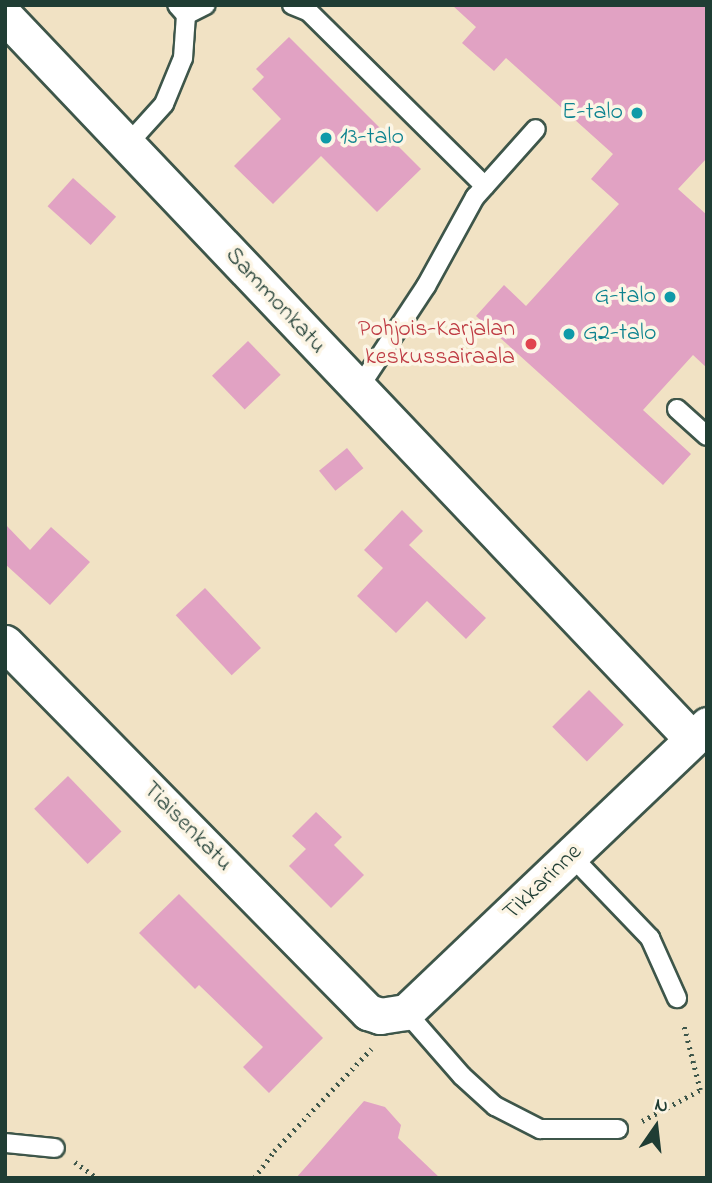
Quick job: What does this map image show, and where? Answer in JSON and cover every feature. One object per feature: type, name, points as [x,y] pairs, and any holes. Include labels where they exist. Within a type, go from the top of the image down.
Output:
[{"type":"street","name":"Sammonkatu","points":[[5,16],[358,389],[699,731]]},
{"type":"street","name":"Tiaisenkatu","points":[[5,643],[373,1027]]},
{"type":"street","name":"Tikkarinne","points":[[406,1012],[699,731]]},
{"type":"street","points":[[373,1027],[406,1012]]},
{"type":"lane","points":[[127,145],[164,104],[183,58],[182,10],[206,5]]},
{"type":"lane","points":[[304,7],[485,186]]},
{"type":"lane","points":[[358,389],[426,286],[475,197],[536,129]]},
{"type":"lane","points":[[677,409],[707,436]]},
{"type":"lane","points":[[568,859],[579,864],[650,938],[677,998]]},
{"type":"lane","points":[[406,1012],[462,1076],[495,1106],[540,1129],[618,1129]]},
{"type":"lane","points":[[5,1143],[55,1149]]},
{"type":"path","points":[[618,1129],[654,1117],[700,1090],[677,998]]},
{"type":"path","points":[[254,1178],[373,1027]]},
{"type":"building","points":[[452,5],[707,5],[707,158],[678,189],[707,215],[707,368],[693,355],[643,410],[691,454],[663,485],[476,316],[504,285],[526,306],[619,204],[591,179],[613,154],[506,58],[494,71],[462,43],[476,27]]},
{"type":"building","name":"13-talo","points":[[289,37],[421,169],[377,212],[321,156],[273,204],[234,166],[281,119],[252,89],[264,77],[256,69]]},
{"type":"building","points":[[73,178],[116,217],[91,245],[48,206]]},
{"type":"building","points":[[248,341],[281,375],[245,410],[212,376]]},
{"type":"building","points":[[347,448],[363,468],[335,491],[319,471]]},
{"type":"building","points":[[402,510],[423,531],[409,545],[486,618],[466,639],[427,601],[396,633],[357,596],[383,568],[364,550]]},
{"type":"building","points":[[5,524],[30,550],[51,527],[90,562],[50,605],[5,564]]},
{"type":"building","points":[[205,588],[261,648],[232,675],[176,615]]},
{"type":"building","points":[[589,690],[624,725],[587,761],[552,727]]},
{"type":"building","points":[[68,776],[121,831],[88,864],[34,809]]},
{"type":"building","points":[[316,812],[342,837],[334,845],[364,875],[331,908],[289,866],[306,849],[292,836]]},
{"type":"building","points":[[179,894],[323,1038],[269,1093],[243,1067],[263,1047],[199,985],[195,989],[139,933]]},
{"type":"building","points":[[364,1101],[385,1107],[401,1125],[398,1138],[440,1178],[296,1178]]},
{"type":"place","name":"E-talo","points":[[637,113]]},
{"type":"place","name":"13-talo","points":[[326,138]]},
{"type":"place","name":"G-talo","points":[[670,297]]},
{"type":"place","name":"G2-talo","points":[[569,334]]},
{"type":"place","name":"Pohjois-Karjalan keskussairaala","points":[[531,344]]}]
